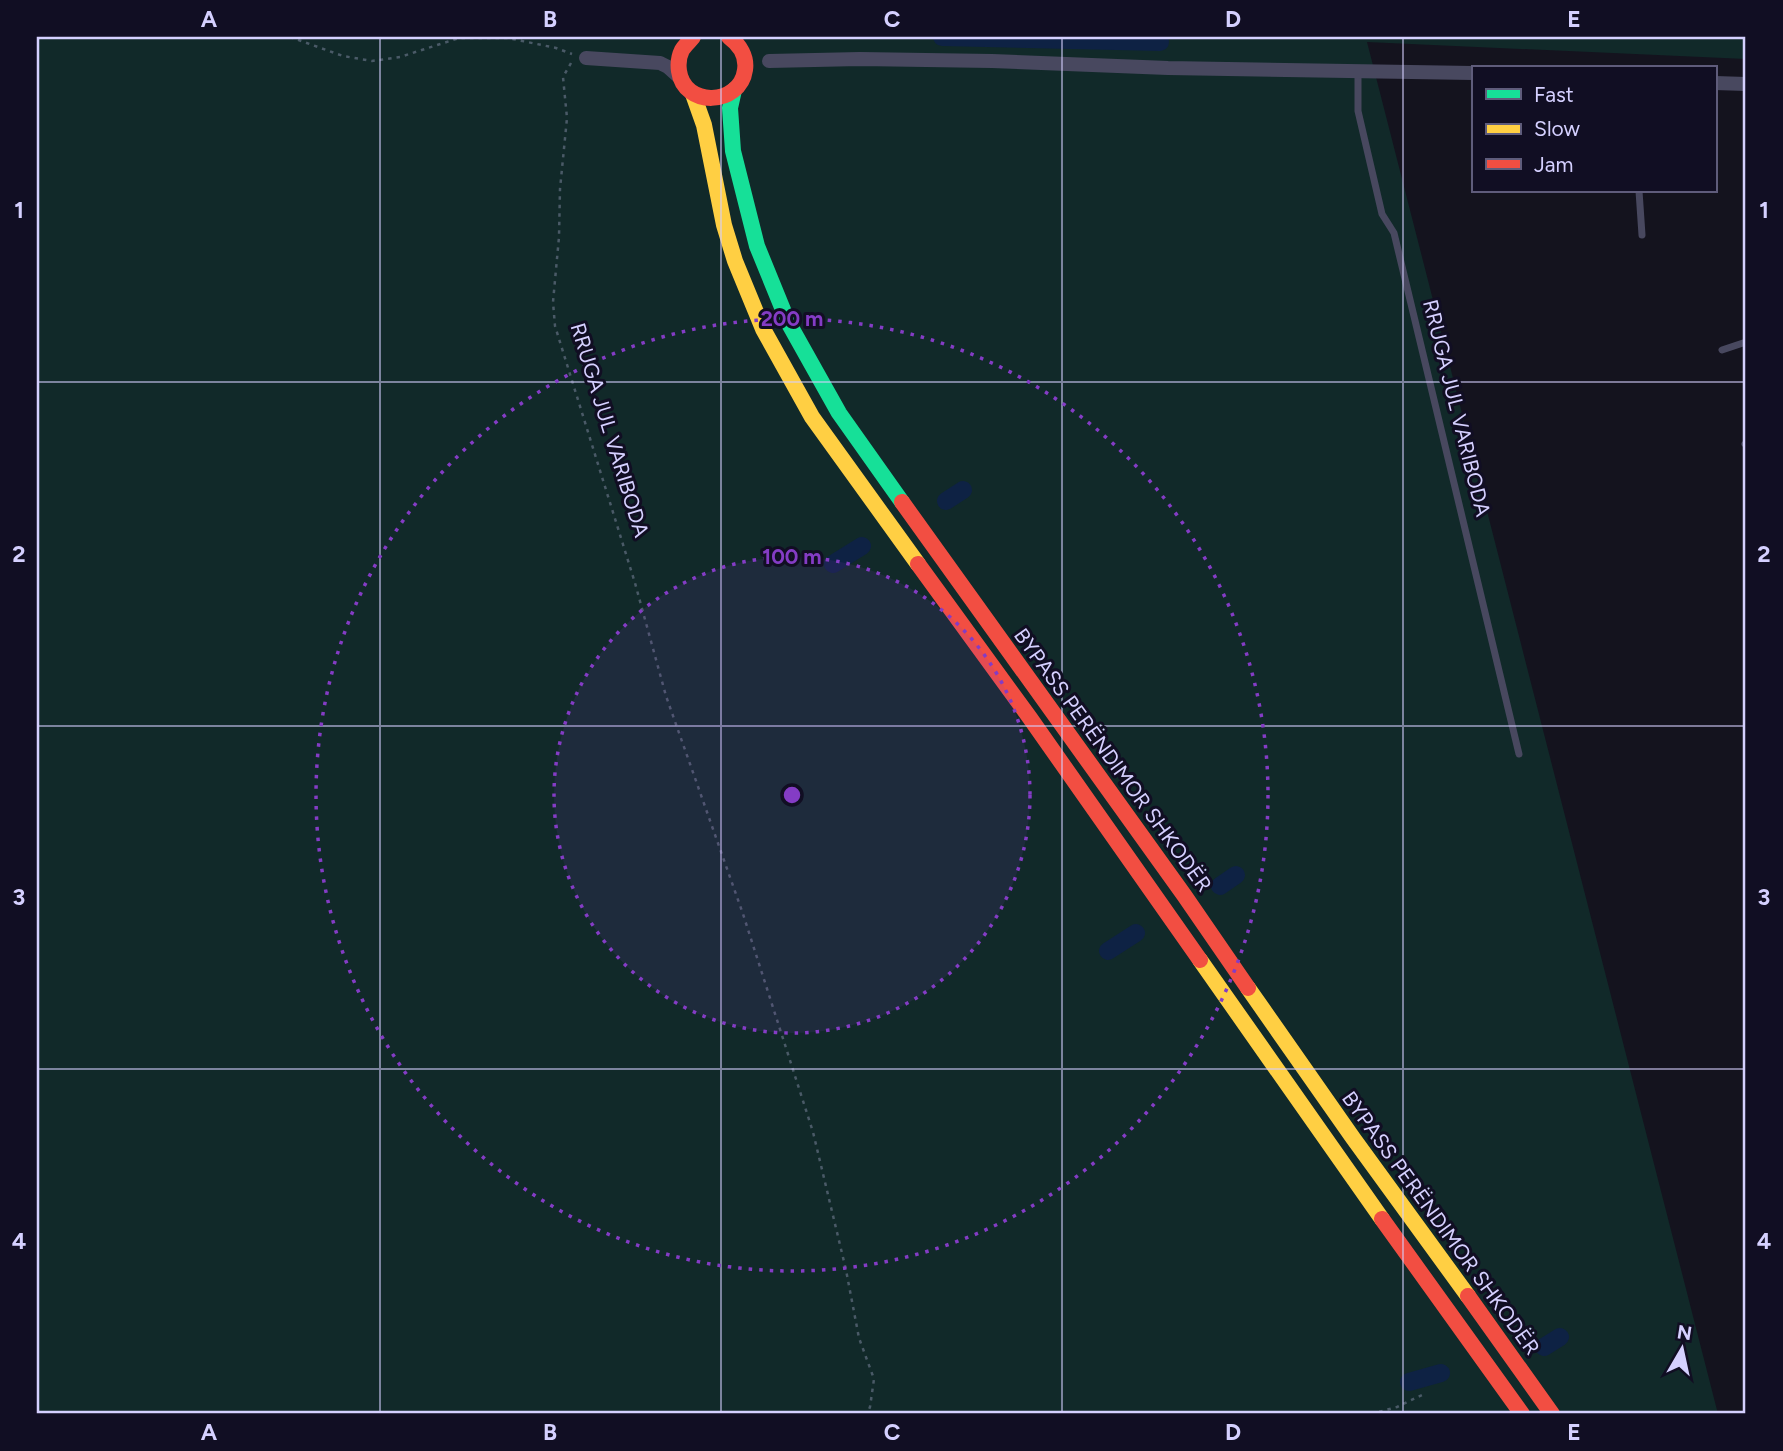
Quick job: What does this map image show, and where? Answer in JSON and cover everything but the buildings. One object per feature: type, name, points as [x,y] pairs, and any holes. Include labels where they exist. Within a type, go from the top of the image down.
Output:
[{"type":"highway","points":[[679,77],[679,54],[690,39]]},
{"type":"highway","name":"BYPASS PERËNDIMOR SHKODËR","points":[[732,40],[745,62],[745,71],[730,108],[733,151],[757,246],[788,323],[839,412],[1184,895],[1353,1138],[1552,1414]]},
{"type":"highway","name":"BYPASS PERËNDIMOR SHKODËR","points":[[679,77],[693,94],[705,125],[724,225],[735,261],[763,329],[813,417],[1030,718],[1522,1414]]},
{"type":"highway","points":[[693,94],[708,100],[714,99],[725,96],[738,85]]},
{"type":"street","points":[[651,62],[676,52],[690,39]]},
{"type":"street","points":[[732,40],[769,61]]},
{"type":"street","points":[[586,58],[651,62],[668,67],[679,77]]},
{"type":"street","points":[[738,85],[756,67],[769,61],[846,59],[1472,73]]},
{"type":"street","points":[[1716,83],[1746,84]]},
{"type":"lane","name":"RRUGA JUL VARIBODA","points":[[1359,72],[1358,111],[1382,214],[1394,233],[1518,754]]},
{"type":"lane","points":[[1639,192],[1642,235]]},
{"type":"lane","points":[[1722,350],[1746,342]]},
{"type":"path","points":[[290,37],[343,56],[372,61],[400,57],[459,38],[508,38],[556,48],[586,58]]},
{"type":"path","name":"RRUGA JUL VARIBODA","points":[[586,58],[571,62],[563,78],[567,118],[553,302],[555,326],[635,583],[666,696],[743,915],[813,1132],[846,1270],[859,1338],[874,1379],[867,1414]]},
{"type":"path","points":[[1371,1414],[1396,1407],[1424,1394]]},
{"type":"green space","points":[[37,37],[1746,37],[1746,59],[1367,42],[1718,1414],[37,1414]]},
{"type":"waterway","points":[[942,37],[1160,42]]},
{"type":"waterway","points":[[946,501],[963,490]]},
{"type":"waterway","points":[[833,564],[862,546]]},
{"type":"waterway","points":[[1220,886],[1236,875]]},
{"type":"waterway","points":[[1108,951],[1136,933]]},
{"type":"waterway","points":[[1544,1347],[1560,1337]]},
{"type":"waterway","points":[[1409,1382],[1441,1373]]},
{"type":"traffic: fast","points":[[734,90],[730,108],[733,151],[757,246],[788,322],[839,413],[902,502]]},
{"type":"traffic: slow","points":[[693,94],[704,125],[724,225],[735,261],[763,329],[812,417],[918,564]]},
{"type":"traffic: slow","points":[[1200,960],[1382,1219]]},
{"type":"traffic: slow","points":[[1248,988],[1468,1296]]},
{"type":"traffic: jam","points":[[693,37],[681,52],[679,71],[683,83],[691,92],[712,98],[733,91],[741,82],[745,70],[742,52],[729,37]]},
{"type":"traffic: jam","points":[[902,502],[1248,988]]},
{"type":"traffic: jam","points":[[918,564],[1200,960]]},
{"type":"traffic: jam","points":[[1382,1219],[1522,1414]]},
{"type":"traffic: jam","points":[[1468,1296],[1552,1414]]}]
